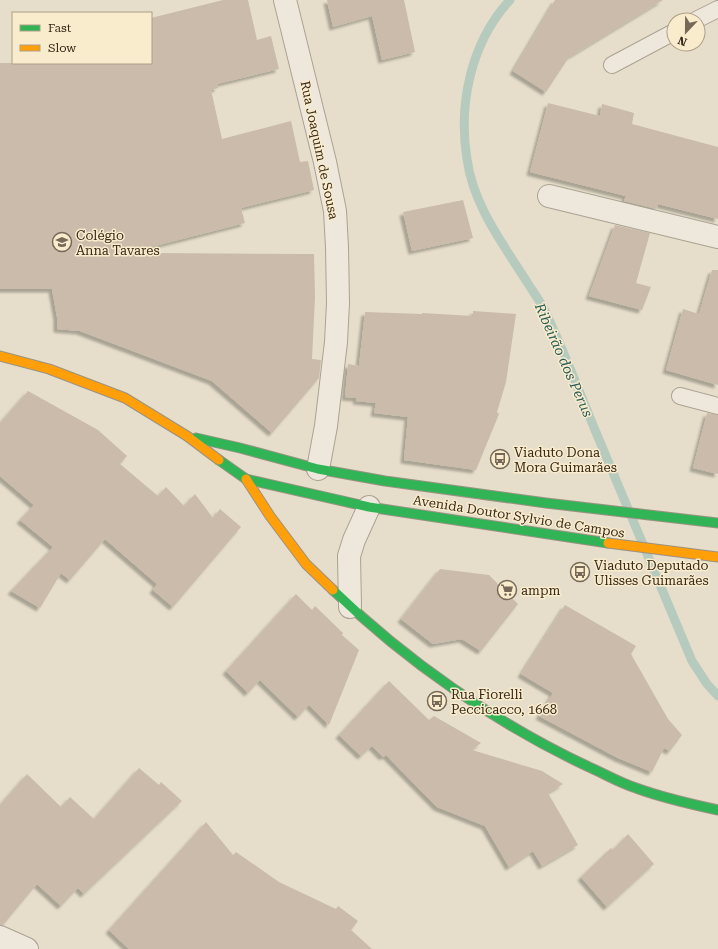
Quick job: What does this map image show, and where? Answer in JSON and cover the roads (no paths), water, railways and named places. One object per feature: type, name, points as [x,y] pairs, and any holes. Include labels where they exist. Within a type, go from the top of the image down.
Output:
[{"type":"main road","points":[[0,356],[49,369],[126,398],[187,436],[246,478],[270,516],[306,564],[350,607],[463,695],[517,729],[560,753],[635,788],[680,802],[718,810]]},
{"type":"main road","name":"Avenida Doutor Sylvio de Campos","points":[[187,436],[240,448],[318,469],[400,483],[718,523]]},
{"type":"main road","name":"Avenida Doutor Sylvio de Campos","points":[[246,478],[369,507],[601,542],[718,557]]},
{"type":"street","name":"Rua Joaquim de Sousa","points":[[285,0],[325,162],[335,211],[338,304],[336,342],[326,426],[318,469]]},
{"type":"street","points":[[549,196],[718,237]]},
{"type":"street","points":[[350,607],[349,556],[354,540],[369,507]]},
{"type":"street","points":[[0,936],[27,949]]},
{"type":"lane","points":[[706,15],[718,9]]},
{"type":"lane","points":[[612,65],[666,36]]},
{"type":"lane","points":[[680,396],[718,406]]},
{"type":"waterway","name":"Ribeirão dos Perus","points":[[510,0],[486,35],[477,54],[470,75],[464,117],[467,159],[470,176],[482,208],[490,224],[546,313],[692,661],[707,684],[718,696]]},
{"type":"place","name":"Colégio Anna Tavares","points":[[62,242]]},
{"type":"place","name":"Viaduto Dona Mora Guimarães","points":[[500,459]]},
{"type":"place","name":"Viaduto Deputado Ulisses Guimarães","points":[[580,572]]},
{"type":"place","name":"ampm","points":[[507,590]]},
{"type":"place","name":"Rua Fiorelli Peccicacco, 1668","points":[[437,701]]}]
